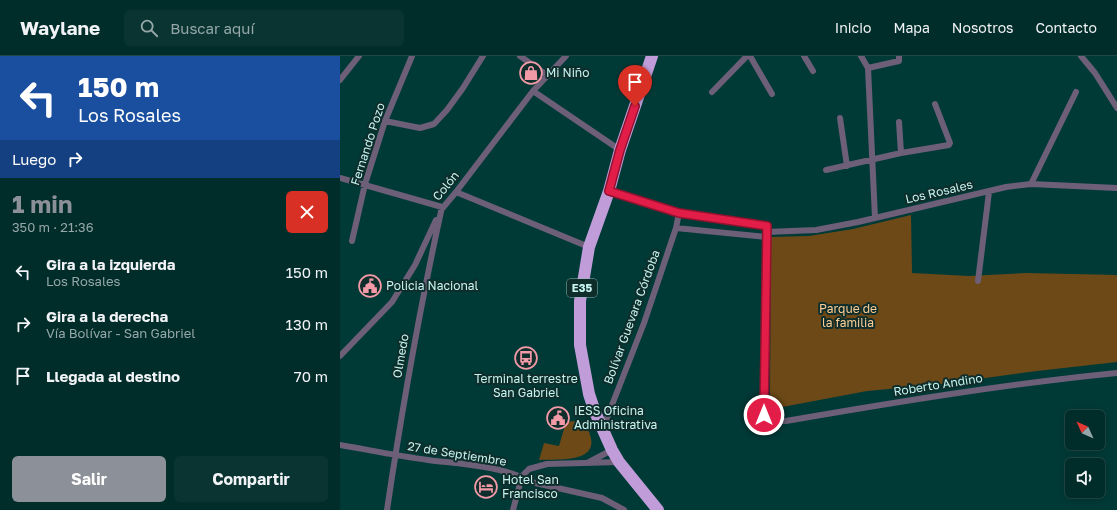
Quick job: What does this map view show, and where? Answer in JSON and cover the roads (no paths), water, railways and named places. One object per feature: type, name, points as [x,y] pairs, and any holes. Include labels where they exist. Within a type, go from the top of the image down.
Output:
[{"type":"highway","name":"E35","points":[[652,56],[620,150],[609,191],[590,247],[580,300],[580,345],[589,394],[612,450],[619,462],[658,510]]},
{"type":"street","points":[[340,80],[359,56]]},
{"type":"street","name":"Fernando Pozo","points":[[352,241],[365,184],[385,121],[412,56]]},
{"type":"street","points":[[385,121],[420,128],[434,124],[455,99],[483,56]]},
{"type":"street","points":[[520,56],[548,76]]},
{"type":"street","name":"Colón","points":[[340,356],[392,302],[415,264],[442,207],[456,192],[533,91],[566,56]]},
{"type":"street","points":[[712,92],[748,56],[772,94]]},
{"type":"street","points":[[804,56],[813,71]]},
{"type":"street","points":[[861,56],[868,68],[875,218]]},
{"type":"street","points":[[868,68],[899,61],[899,56]]},
{"type":"street","points":[[1082,56],[1102,83],[1117,108]]},
{"type":"street","points":[[533,91],[620,150]]},
{"type":"street","points":[[1031,184],[1076,92]]},
{"type":"street","points":[[826,170],[901,153],[949,145],[950,143],[935,104]]},
{"type":"street","points":[[840,118],[847,166]]},
{"type":"street","points":[[899,122],[901,153]]},
{"type":"street","points":[[340,178],[442,207]]},
{"type":"street","name":"Los Rosales","points":[[609,191],[679,213],[766,232],[816,230],[875,218],[1006,187],[1031,184],[1117,188]]},
{"type":"street","points":[[456,192],[590,247]]},
{"type":"street","points":[[978,281],[989,192]]},
{"type":"street","name":"Olmedo","points":[[388,510],[395,455],[428,270],[442,207]]},
{"type":"street","name":"Bolívar Guevara Córdoba","points":[[603,429],[644,323],[676,228],[679,213]]},
{"type":"street","points":[[676,228],[766,232]]},
{"type":"street","name":"Roberto Andino","points":[[766,232],[764,415],[772,420],[786,421],[934,396],[1042,381],[1117,373]]},
{"type":"street","points":[[415,264],[428,270]]},
{"type":"street","name":"27 de Septiembre","points":[[340,445],[395,455],[488,468],[522,476],[531,482],[602,498],[624,510]]},
{"type":"street","points":[[587,463],[612,450]]},
{"type":"street","points":[[513,510],[522,476],[529,468],[547,464],[619,462]]},
{"type":"place","name":"Mi Niño","points":[[531,73]]},
{"type":"place","name":"Policia Nacional","points":[[370,286]]},
{"type":"place","name":"Terminal terrestre San Gabriel","points":[[526,358]]},
{"type":"place","name":"IESS Oficina Administrativa","points":[[558,418]]},
{"type":"place","name":"Hotel San Francisco","points":[[486,487]]},
{"type":"park label","name":"Parque de la familia","points":[[848,316]]}]
